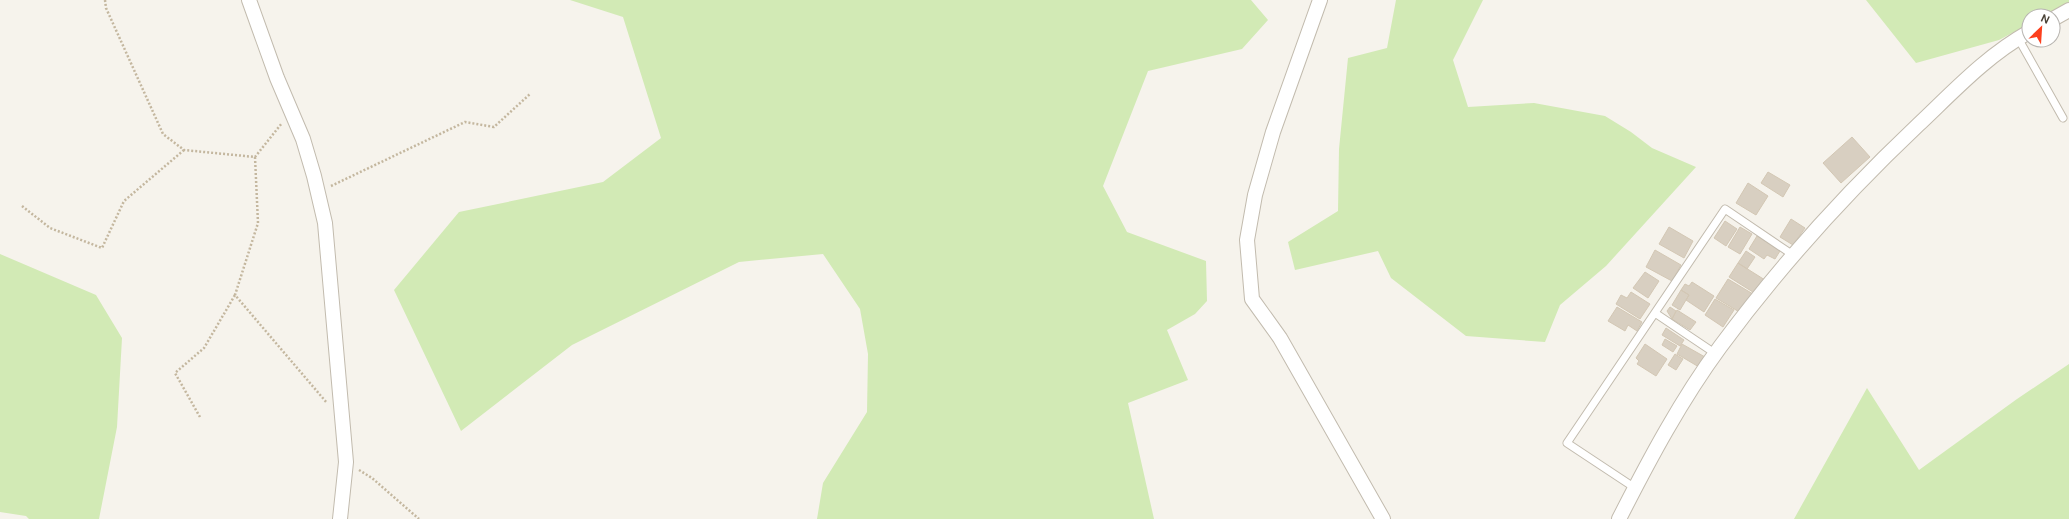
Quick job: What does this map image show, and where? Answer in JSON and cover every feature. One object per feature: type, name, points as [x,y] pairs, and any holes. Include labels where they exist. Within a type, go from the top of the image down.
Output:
[{"type":"street","points":[[249,0],[303,139],[325,223],[346,462],[340,519]]},
{"type":"street","points":[[1320,0],[1273,132],[1255,195],[1247,240],[1252,299],[1280,338],[1383,519]]},
{"type":"street","points":[[1619,519],[1648,461],[1716,354],[1793,255],[1869,172],[1990,57],[2021,36]]},
{"type":"lane","points":[[2029,48],[2063,118]]},
{"type":"lane","points":[[1635,488],[1568,444],[1725,209],[1793,255]]},
{"type":"lane","points":[[1655,313],[1716,354]]},
{"type":"path","points":[[104,0],[106,8],[163,134],[184,150],[256,156]]},
{"type":"path","points":[[318,192],[465,122],[494,127],[530,94]]},
{"type":"path","points":[[200,416],[175,373],[204,348],[235,295],[258,223],[256,156],[291,111]]},
{"type":"path","points":[[22,206],[50,228],[102,248],[124,201],[184,150]]},
{"type":"path","points":[[235,295],[342,420]]},
{"type":"path","points":[[346,462],[372,478],[419,519]]},
{"type":"green space","points":[[570,0],[1251,0],[1268,20],[1242,49],[1148,71],[1103,186],[1127,232],[1206,261],[1207,301],[1195,314],[1167,330],[1188,380],[1128,403],[1154,519],[817,519],[823,483],[867,412],[868,354],[860,309],[823,254],[739,262],[572,345],[461,431],[394,290],[459,212],[603,182],[661,138],[623,17]]},
{"type":"green space","points":[[1396,0],[1483,0],[1453,60],[1468,107],[1534,103],[1605,116],[1631,132],[1652,148],[1696,167],[1606,266],[1560,305],[1545,342],[1466,336],[1391,278],[1378,251],[1295,270],[1288,242],[1338,211],[1339,149],[1348,58],[1387,48]]},
{"type":"green space","points":[[1866,0],[2069,0],[2069,2],[2058,8],[2021,8],[2021,28],[1999,40],[1916,63]]},
{"type":"green space","points":[[0,254],[96,295],[122,338],[117,427],[99,519],[29,519],[26,516],[0,512]]},
{"type":"green space","points":[[2069,364],[2069,519],[1794,519],[1867,388],[1919,470],[2017,399]]},
{"type":"building","points":[[1852,137],[1870,157],[1841,183],[1823,163]]},
{"type":"building","points":[[1768,172],[1790,185],[1783,197],[1761,183]]},
{"type":"building","points":[[1748,183],[1768,196],[1756,215],[1736,203]]},
{"type":"building","points":[[1791,219],[1805,228],[1793,245],[1780,237]]},
{"type":"building","points":[[1725,221],[1737,229],[1726,246],[1714,238]]},
{"type":"building","points":[[1669,227],[1693,241],[1684,258],[1659,244]]},
{"type":"building","points":[[1740,227],[1752,234],[1740,254],[1728,247]]},
{"type":"building","points":[[1757,236],[1780,251],[1775,259],[1767,255],[1764,259],[1749,249]]},
{"type":"building","points":[[1655,250],[1681,265],[1672,281],[1646,267]]},
{"type":"building","points":[[1746,251],[1755,257],[1747,269],[1738,263]]},
{"type":"building","points":[[1738,263],[1765,280],[1756,294],[1729,277]]},
{"type":"building","points":[[1645,272],[1659,281],[1648,298],[1633,288]]},
{"type":"building","points":[[1728,279],[1753,294],[1741,313],[1716,298]]},
{"type":"building","points":[[1692,282],[1714,296],[1704,312],[1686,300],[1689,295],[1681,290],[1685,284],[1689,286]]},
{"type":"building","points":[[1681,290],[1689,295],[1680,310],[1672,305]]},
{"type":"building","points":[[1631,292],[1650,304],[1640,319],[1616,304],[1621,295],[1627,298]]},
{"type":"building","points":[[1715,299],[1734,310],[1723,327],[1705,315]]},
{"type":"building","points":[[1617,307],[1642,322],[1637,331],[1628,325],[1625,331],[1608,321]]},
{"type":"building","points":[[1670,307],[1676,311],[1672,319],[1667,311]]},
{"type":"building","points":[[1677,310],[1696,322],[1690,330],[1672,319]]},
{"type":"building","points":[[1666,328],[1684,340],[1680,346],[1662,335]]},
{"type":"building","points":[[1665,339],[1677,346],[1673,352],[1662,345]]},
{"type":"building","points":[[1645,344],[1667,359],[1656,376],[1637,364],[1639,361],[1636,358]]},
{"type":"building","points":[[1682,344],[1705,357],[1699,367],[1677,354]]},
{"type":"building","points":[[1675,354],[1683,359],[1676,370],[1668,365]]}]
